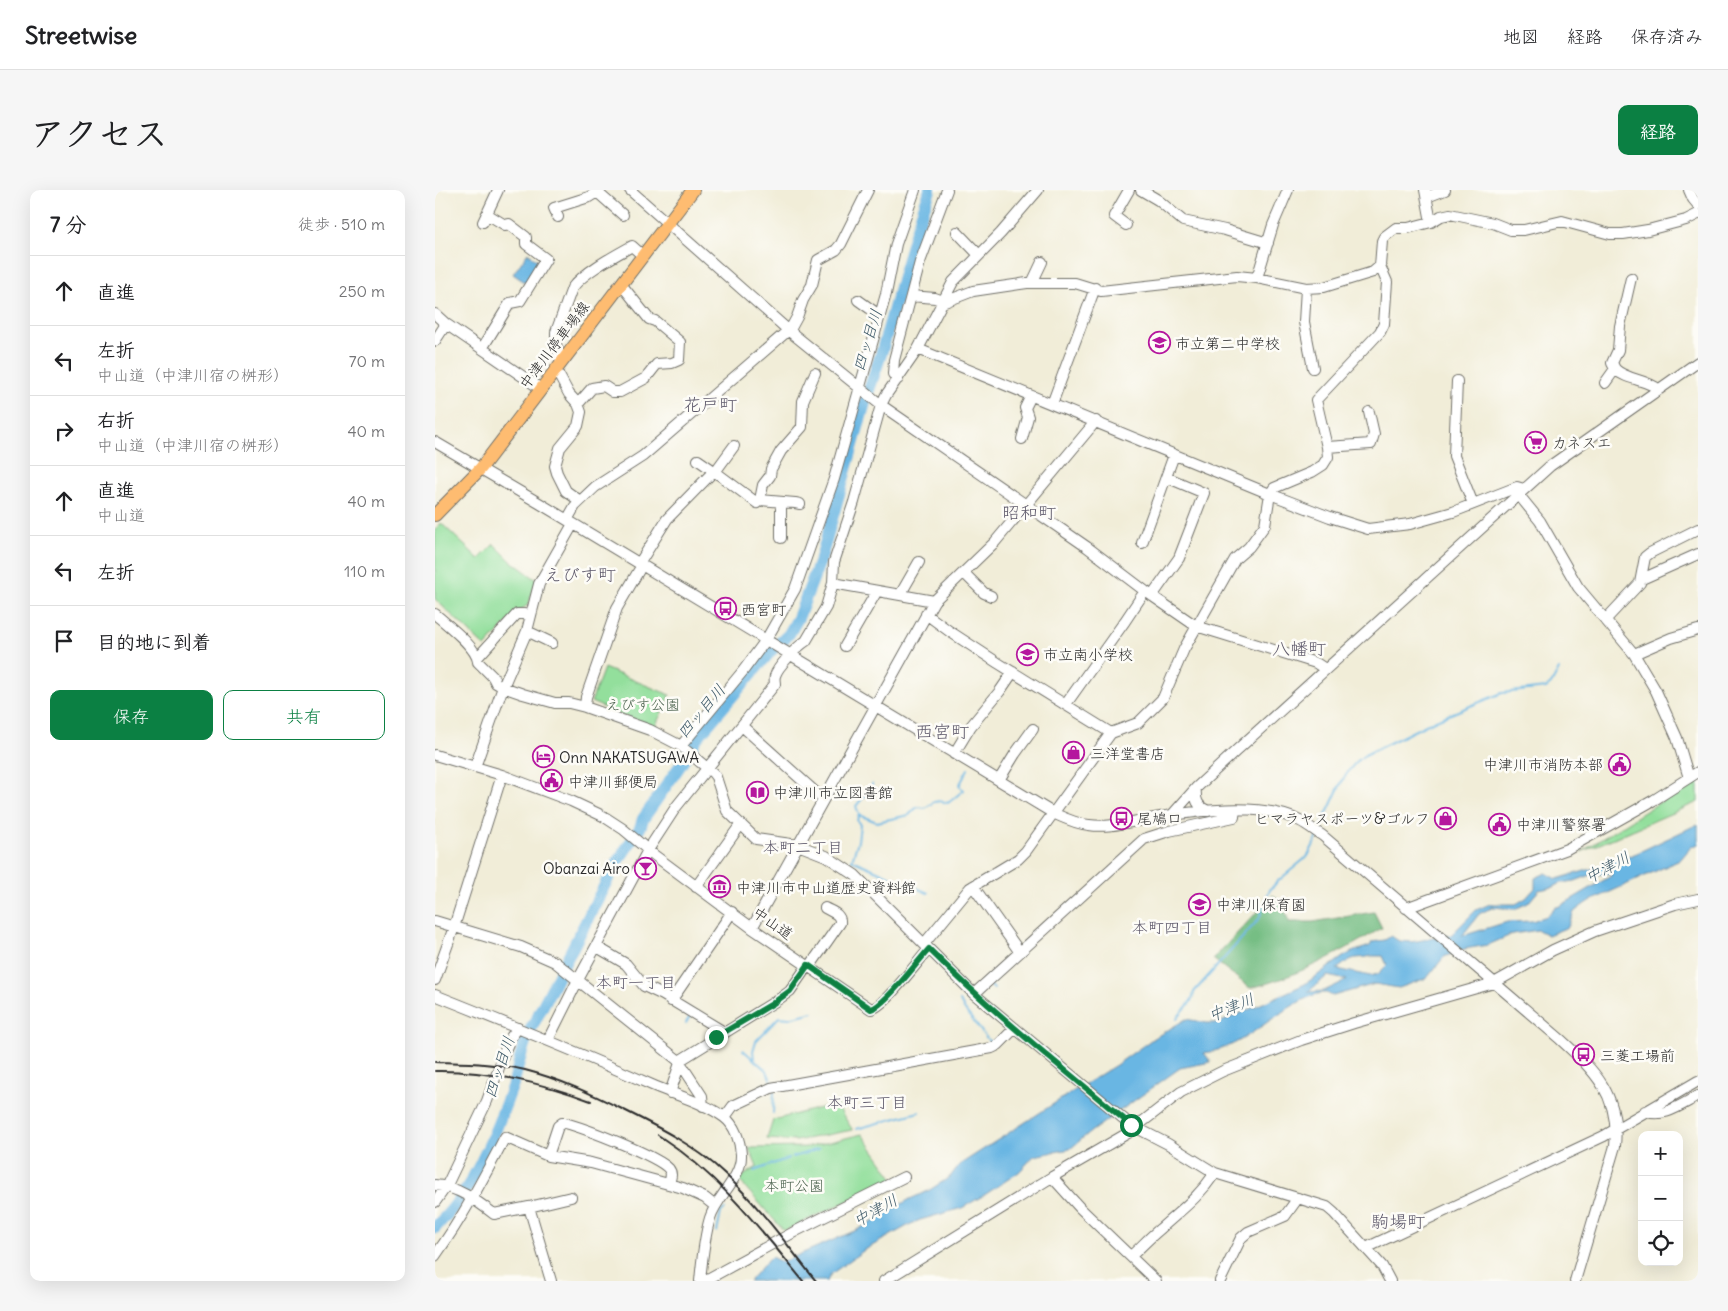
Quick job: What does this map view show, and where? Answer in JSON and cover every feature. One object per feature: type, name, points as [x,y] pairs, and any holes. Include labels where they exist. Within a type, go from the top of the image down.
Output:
[{"type":"main road","name":"中津川停車場線","points":[[435,515],[481,468],[693,190]]},
{"type":"street","points":[[483,348],[510,303],[520,301],[546,259],[526,244],[526,237],[509,224],[505,225],[485,218],[498,190]]},
{"type":"street","points":[[630,190],[788,330],[881,405],[1087,547],[1148,593],[1196,626],[1316,663],[1325,669]]},
{"type":"street","points":[[475,767],[503,687],[527,631],[539,584],[580,500],[601,482],[643,456],[791,328],[803,300],[812,285],[818,260],[836,250],[841,244],[868,190]]},
{"type":"street","points":[[683,747],[768,641],[795,589],[821,519],[860,388],[896,244],[915,190]]},
{"type":"street","points":[[898,379],[893,374],[894,360],[927,241],[947,190]]},
{"type":"street","points":[[544,1038],[574,977],[597,947],[645,847],[676,808],[703,764],[742,726],[775,684],[775,674],[789,653],[806,641],[825,607],[833,583],[834,562],[854,502],[881,405],[886,394],[918,349],[953,282],[1001,233],[1038,190]]},
{"type":"street","points":[[1127,225],[1114,216],[1129,190]]},
{"type":"street","points":[[1141,190],[1158,200],[1183,221],[1225,230],[1268,243]]},
{"type":"street","points":[[1257,278],[1288,190]]},
{"type":"street","points":[[1431,222],[1426,194],[1445,190]]},
{"type":"street","points":[[1689,190],[1698,205]]},
{"type":"street","points":[[558,217],[555,208],[589,197],[599,191],[623,215]]},
{"type":"street","points":[[926,947],[964,894],[973,886],[1018,860],[1026,852],[1111,733],[1138,723],[1163,698],[1184,649],[1235,559],[1249,547],[1265,525],[1274,488],[1312,472],[1323,465],[1327,457],[1327,448],[1316,400],[1380,332],[1384,324],[1387,282],[1379,266],[1384,237],[1396,228],[1408,228],[1431,222],[1441,216],[1458,215],[1493,223],[1511,230],[1524,230],[1562,221],[1615,234],[1648,230],[1686,220],[1698,214]]},
{"type":"street","points":[[957,232],[979,255]]},
{"type":"street","points":[[580,500],[566,491],[555,466],[561,448],[578,426],[581,412],[578,404],[569,394],[559,366],[556,344],[557,332],[571,288],[575,283],[605,261],[631,246],[642,255]]},
{"type":"street","points":[[1032,283],[1042,262]]},
{"type":"street","points":[[911,296],[935,298],[942,302],[973,291],[1032,283],[1075,283],[1101,291],[1237,276],[1306,288],[1324,287],[1373,272],[1379,266]]},
{"type":"street","points":[[1631,278],[1620,326],[1618,350],[1613,363],[1619,373],[1653,385],[1658,389]]},
{"type":"street","points":[[578,404],[593,388],[605,386],[613,392],[620,392],[646,378],[657,364],[672,363],[679,360],[680,342],[655,321],[649,319],[621,284]]},
{"type":"street","points":[[1052,404],[1095,288]]},
{"type":"street","points":[[1306,288],[1304,322],[1313,368]]},
{"type":"street","points":[[858,300],[879,316]]},
{"type":"street","points":[[435,314],[446,324],[541,388]]},
{"type":"street","points":[[435,341],[446,324]]},
{"type":"street","points":[[918,349],[1330,518],[1368,529],[1411,524],[1453,512],[1517,487],[1540,521],[1578,587],[1634,654],[1659,699],[1677,738],[1689,778]]},
{"type":"street","points":[[1172,815],[1196,788],[1550,466],[1698,362]]},
{"type":"street","points":[[1605,382],[1615,369]]},
{"type":"street","points":[[760,500],[763,486],[770,476],[771,469],[781,451],[802,427],[803,401],[815,373]]},
{"type":"street","points":[[1457,381],[1454,456],[1473,504]]},
{"type":"street","points":[[1022,439],[1028,417],[1025,408],[1031,396]]},
{"type":"street","points":[[1327,448],[1371,444],[1374,434],[1369,412]]},
{"type":"street","points":[[752,928],[934,601],[995,542],[1096,421]]},
{"type":"street","points":[[435,442],[789,653],[1053,814],[1070,821],[1089,825],[1111,826],[1172,815],[1251,808],[1300,821],[1323,836],[1586,1062],[1604,1086],[1615,1113],[1617,1128],[1615,1146],[1575,1281]]},
{"type":"street","points":[[585,707],[586,697],[617,608],[667,519],[714,471],[734,446]]},
{"type":"street","points":[[1142,543],[1174,455]]},
{"type":"street","points":[[698,460],[757,503],[760,500],[800,504]]},
{"type":"street","points":[[1066,704],[1125,621],[1179,558],[1204,492],[1166,477]]},
{"type":"street","points":[[781,502],[781,538]]},
{"type":"street","points":[[1609,616],[1638,586],[1642,579],[1645,557],[1698,529]]},
{"type":"street","points":[[1642,579],[1698,554]]},
{"type":"street","points":[[900,595],[919,562]]},
{"type":"street","points":[[964,573],[984,593],[991,596]]},
{"type":"street","points":[[833,583],[934,601]]},
{"type":"street","points":[[845,646],[877,591]]},
{"type":"street","points":[[435,614],[469,645],[477,658],[477,662],[496,683],[503,687],[555,702],[585,707],[651,730],[683,747],[716,777],[727,811],[756,839],[798,844],[826,856],[855,875],[974,994],[1133,1126],[1168,1144],[1215,1173],[1318,1203],[1335,1213],[1381,1266],[1391,1281]]},
{"type":"street","points":[[477,658],[517,614],[530,616]]},
{"type":"street","points":[[926,614],[949,631],[1111,733]]},
{"type":"street","points":[[1634,654],[1671,638],[1698,630]]},
{"type":"street","points":[[527,631],[552,643]]},
{"type":"street","points":[[954,754],[971,726],[1013,672]]},
{"type":"street","points":[[742,726],[823,799]]},
{"type":"street","points":[[999,780],[1019,747],[1033,729]]},
{"type":"street","points":[[435,755],[502,775],[454,927],[435,980]]},
{"type":"street","points":[[1410,911],[1567,848],[1698,772]]},
{"type":"street","name":"中山道","points":[[502,775],[571,801],[603,816],[752,928],[871,1009],[875,1008],[892,992],[926,947]]},
{"type":"street","points":[[1196,788],[1197,802],[1201,808],[1208,811]]},
{"type":"street","points":[[974,994],[1143,839],[1169,831],[1234,818],[1235,810]]},
{"type":"street","points":[[696,887],[741,824]]},
{"type":"street","points":[[973,886],[1019,951]]},
{"type":"street","points":[[884,1281],[1052,1177],[1128,1133],[1133,1126],[1181,1092],[1223,1071],[1301,1040],[1494,983],[1553,950],[1595,931],[1658,909],[1698,899]]},
{"type":"street","points":[[670,1093],[680,1062],[790,991],[840,923],[841,919],[838,915],[825,908]]},
{"type":"street","points":[[671,1001],[732,912]]},
{"type":"street","points":[[435,921],[521,947],[555,962],[680,1062],[703,1096],[703,1106]]},
{"type":"street","points":[[597,947],[626,964],[644,986],[724,1032]]},
{"type":"street","points":[[435,995],[544,1038],[725,1117],[736,1132],[741,1153],[740,1164],[736,1175],[710,1216],[705,1237],[700,1281]]},
{"type":"street","points":[[435,1202],[448,1186],[487,1101],[506,1048],[519,1028]]},
{"type":"street","points":[[725,1117],[733,1106],[771,1088],[992,1048],[998,1045],[1015,1028]]},
{"type":"street","points":[[1366,1248],[1617,1128],[1698,1081]]},
{"type":"street","points":[[1645,1112],[1655,1115],[1665,1112],[1698,1096]]},
{"type":"street","points":[[548,1156],[559,1126],[565,1123],[620,1143],[657,1161],[671,1172],[669,1184]]},
{"type":"street","points":[[435,1256],[458,1224],[470,1198],[505,1137],[548,1156],[591,1162],[669,1184],[695,1193],[715,1206]]},
{"type":"street","points":[[1131,1256],[1159,1229],[1192,1203],[1205,1189],[1215,1173]]},
{"type":"street","points":[[704,1281],[796,1231],[904,1177]]},
{"type":"street","points":[[1052,1177],[1080,1208],[1157,1281]]},
{"type":"street","points":[[435,1185],[448,1186],[494,1214],[571,1197]]},
{"type":"street","points":[[1220,1281],[1241,1238],[1248,1232],[1285,1216],[1298,1198]]},
{"type":"street","points":[[529,1207],[551,1281]]},
{"type":"green space","points":[[441,523],[479,559],[494,544],[511,561],[537,580],[528,605],[517,612],[485,647],[435,599],[435,530]]},
{"type":"green space","name":"えびす公園","points":[[604,668],[670,695],[654,729],[591,702]]},
{"type":"green space","points":[[1698,778],[1698,802],[1581,852]]},
{"type":"green space","points":[[1273,895],[1282,903],[1289,922],[1313,922],[1374,912],[1382,928],[1335,955],[1302,971],[1250,988],[1213,959]]},
{"type":"green space","name":"本町公園","points":[[836,1104],[852,1130],[796,1141],[767,1139],[773,1120]]},
{"type":"green space","name":"本町公園","points":[[862,1134],[894,1179],[784,1231],[738,1179],[757,1167],[749,1148],[809,1147]]},
{"type":"water","points":[[528,253],[540,262],[526,283],[513,274]]},
{"type":"water","name":"中津川","points":[[1698,824],[1698,844],[1691,847],[1680,860],[1586,903],[1574,912],[1568,927],[1548,935],[1538,930],[1513,934],[1488,945],[1464,949],[1444,957],[1427,978],[1399,988],[1375,984],[1333,996],[1326,993],[1306,998],[1237,1042],[1221,1049],[1204,1053],[1211,1062],[1180,1068],[1089,1133],[1070,1149],[1034,1156],[1019,1172],[986,1194],[962,1208],[911,1224],[863,1251],[831,1274],[827,1281],[749,1281],[771,1257],[782,1262],[859,1229],[910,1199],[928,1191],[950,1177],[959,1165],[1186,1019],[1219,1023],[1305,984],[1343,957],[1370,946],[1372,942],[1385,940],[1391,936],[1399,941],[1411,942],[1451,935],[1476,910],[1490,904],[1516,904],[1526,898],[1535,888],[1535,878],[1546,873],[1557,879],[1637,853]],"holes":[[[1612,873],[1611,876],[1554,908],[1547,916],[1532,921],[1507,922],[1462,936],[1479,914],[1493,907],[1515,909],[1528,903],[1539,890],[1591,875]],[[1383,956],[1387,965],[1378,974],[1370,976],[1337,969],[1354,958]],[[1327,976],[1347,980],[1324,991],[1308,992]]]},
{"type":"waterway","name":"四ッ目川","points":[[435,1228],[453,1208],[481,1163],[508,1099],[530,1030],[614,867],[696,739],[770,652],[789,634],[798,618],[821,558],[866,399],[930,190]]},
{"type":"waterway","points":[[1320,830],[1344,778],[1358,760],[1365,755],[1436,720],[1502,693],[1546,688],[1551,684],[1559,669]]},
{"type":"waterway","points":[[928,893],[852,860],[858,841],[860,825],[857,820],[859,815],[877,822],[909,815],[918,807],[925,808],[934,802],[948,803],[964,790],[959,786],[968,769]]},
{"type":"waterway","points":[[859,815],[856,806],[872,787],[872,784]]},
{"type":"waterway","points":[[1177,1019],[1192,1000],[1194,992],[1259,919],[1269,891],[1308,856],[1318,836]]},
{"type":"waterway","points":[[989,984],[994,989]]},
{"type":"waterway","points":[[960,1001],[992,1045]]},
{"type":"waterway","points":[[754,1059],[753,1051],[756,1041],[779,1017],[789,1018],[813,1012]]},
{"type":"waterway","points":[[686,1023],[690,1016]]},
{"type":"waterway","points":[[743,1050],[767,1071],[772,1083]]},
{"type":"waterway","points":[[773,1113],[774,1092]]},
{"type":"waterway","points":[[856,1129],[919,1112]]},
{"type":"waterway","points":[[793,1157],[819,1149]]},
{"type":"waterway","points":[[754,1171],[789,1158]]},
{"type":"waterway","points":[[717,1232],[721,1212],[725,1209]]},
{"type":"railway","points":[[435,1062],[492,1065],[525,1070],[563,1082],[664,1131],[690,1146],[725,1174],[772,1226],[816,1281]]},
{"type":"railway","points":[[435,1071],[494,1075],[534,1083],[591,1101]]},
{"type":"railway","points":[[658,1135],[699,1166],[736,1202],[803,1281]]},
{"type":"place","name":"市立第二中学校","points":[[1159,343]]},
{"type":"place","name":"カネスエ","points":[[1536,442]]},
{"type":"place","name":"西宮町","points":[[725,609]]},
{"type":"place","name":"市立南小学校","points":[[1027,654]]},
{"type":"place","name":"三洋堂書店","points":[[1074,753]]},
{"type":"place","name":"Onn NAKATSUGAWA","points":[[543,757]]},
{"type":"place","name":"中津川市消防本部","points":[[1619,764]]},
{"type":"place","name":"中津川郵便局","points":[[552,781]]},
{"type":"place","name":"中津川市立図書館","points":[[757,792]]},
{"type":"place","name":"尾鳩口","points":[[1121,818]]},
{"type":"place","name":"ヒマラヤスポーツ&ゴルフ","points":[[1446,818]]},
{"type":"place","name":"中津川警察署","points":[[1500,824]]},
{"type":"place","name":"Obanzai Airo","points":[[646,868]]},
{"type":"place","name":"中津川市中山道歴史資料館","points":[[720,887]]},
{"type":"place","name":"中津川保育園","points":[[1200,904]]},
{"type":"place","name":"三菱工場前","points":[[1584,1055]]},
{"type":"district","name":"花戸町","points":[[710,404]]},
{"type":"district","name":"昭和町","points":[[1029,512]]},
{"type":"district","name":"えびす町","points":[[580,574]]},
{"type":"district","name":"八幡町","points":[[1299,648]]},
{"type":"district","name":"西宮町","points":[[942,731]]},
{"type":"district","name":"本町二丁目","points":[[803,847]]},
{"type":"district","name":"本町四丁目","points":[[1172,927]]},
{"type":"district","name":"本町一丁目","points":[[636,982]]},
{"type":"district","name":"本町三丁目","points":[[867,1102]]},
{"type":"district","name":"駒場町","points":[[1398,1221]]},
{"type":"route","points":[[716,1037],[772,1004],[790,991],[808,965],[871,1009],[875,1008],[892,992],[929,949],[974,994],[1131,1125]]}]
